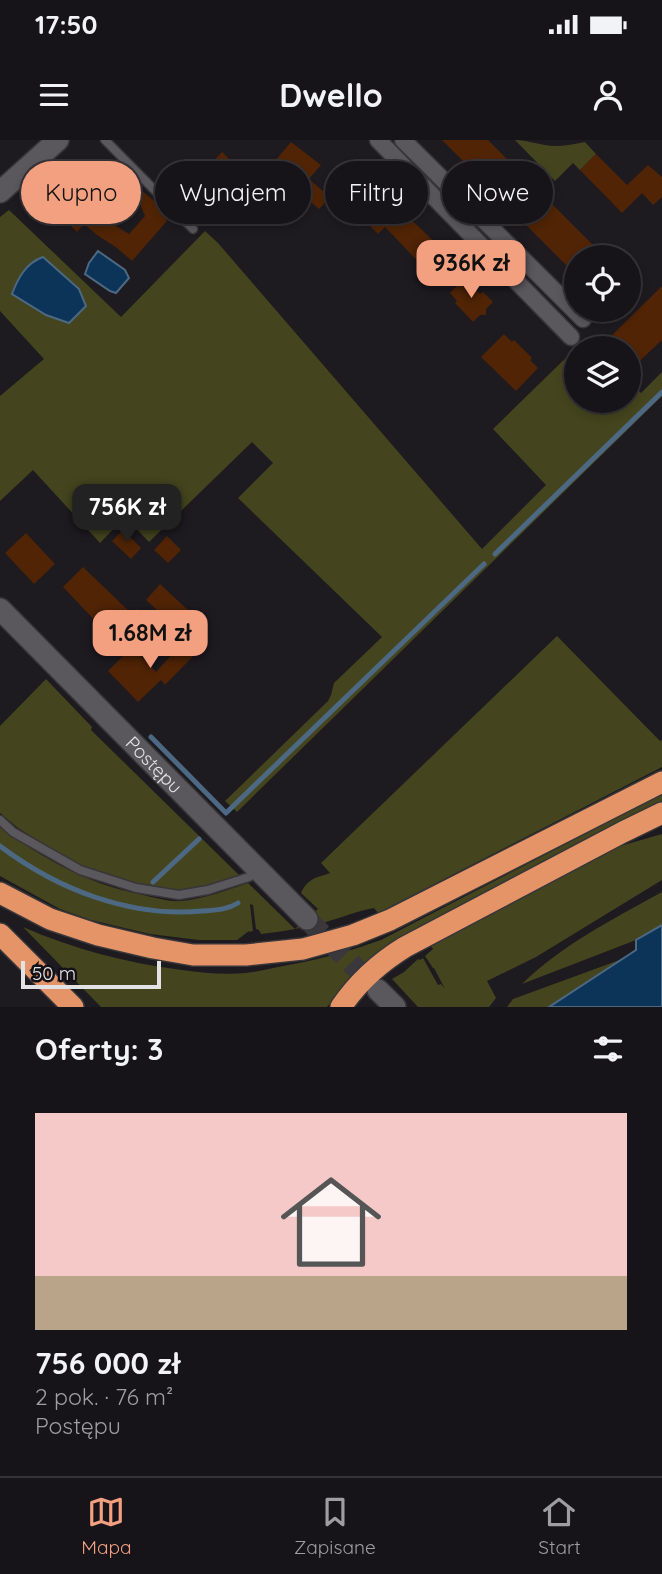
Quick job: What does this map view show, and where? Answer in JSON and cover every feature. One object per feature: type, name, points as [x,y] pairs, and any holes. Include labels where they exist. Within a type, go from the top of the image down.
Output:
[{"type":"highway","points":[[0,893],[50,919],[98,935],[153,948],[193,955],[225,956],[303,948],[373,928],[662,782]]},
{"type":"highway","points":[[341,1007],[366,976],[405,947],[662,813]]},
{"type":"highway","points":[[0,934],[73,1007]]},
{"type":"street","points":[[0,192],[58,140]]},
{"type":"street","points":[[378,140],[570,336]]},
{"type":"street","points":[[403,140],[564,300]]},
{"type":"street","name":"Postępu","points":[[0,609],[307,919]]},
{"type":"street","points":[[378,990],[395,1007]]},
{"type":"lane","points":[[105,140],[193,229]]},
{"type":"lane","points":[[0,820],[13,832],[80,870],[136,888],[179,895],[208,890],[249,877],[257,868]]},
{"type":"shaded area","points":[[515,140],[555,146],[585,142],[596,154],[580,170],[573,163],[555,181],[553,161],[535,161]]},
{"type":"shaded area","points":[[9,210],[121,317],[205,231],[482,549],[546,485],[493,429],[564,360],[564,413],[641,413],[641,393],[662,372],[662,396],[237,812],[225,801],[328,701],[334,683],[382,637],[238,498],[273,463],[252,442],[149,542],[125,517],[100,543],[33,470],[0,501],[0,396],[44,359],[0,311],[0,217]]},
{"type":"shaded area","points":[[557,636],[660,741],[662,740],[662,767],[378,913],[374,908],[295,929],[318,909],[301,893],[310,881],[330,873],[321,863]]},
{"type":"shaded area","points":[[46,679],[92,727],[91,730],[239,875],[178,890],[136,884],[81,867],[18,828],[0,813],[0,726]]},
{"type":"shaded area","points":[[662,794],[662,803],[353,975],[327,1007],[101,1007],[23,927],[101,954],[190,971],[246,973],[304,962],[381,940]]},
{"type":"shaded area","points":[[0,827],[49,859],[83,876],[155,898],[190,900],[248,883],[295,929],[261,934],[256,929],[253,905],[250,904],[253,931],[237,940],[199,940],[150,934],[91,920],[60,909],[0,876]]},
{"type":"shaded area","points":[[662,834],[662,880],[536,957],[487,981],[496,998],[489,1007],[418,1007],[392,979],[423,958],[438,985],[441,984],[445,989],[425,956],[433,949],[429,943],[610,849]]},
{"type":"shaded area","points":[[662,892],[662,925],[636,940],[522,984],[571,945]]},
{"type":"shaded area","points":[[625,958],[549,1007],[507,1007],[513,999]]},
{"type":"water","points":[[98,251],[125,270],[129,278],[116,293],[85,274]]},
{"type":"water","points":[[43,257],[79,289],[86,306],[69,323],[46,315],[12,294],[23,272]]},
{"type":"water","points":[[662,925],[662,1007],[549,1007],[636,950],[636,940]]},
{"type":"building","points":[[442,140],[488,140],[509,161],[463,161]]},
{"type":"building","points":[[291,142],[321,165],[311,177],[311,161],[275,161]]},
{"type":"building","points":[[222,152],[231,161],[213,161]]},
{"type":"building","points":[[596,154],[627,185],[648,165],[662,177],[662,197],[653,205],[642,193],[622,213],[580,170]]},
{"type":"building","points":[[311,181],[325,193],[325,202],[319,209],[311,202]]},
{"type":"building","points":[[141,190],[155,202],[155,224],[164,224],[132,261],[84,224],[113,224],[129,234],[141,224],[145,216],[141,207]]},
{"type":"building","points":[[553,205],[593,245],[564,245],[564,263],[525,224],[553,224]]},
{"type":"building","points":[[69,224],[84,224],[77,232]]},
{"type":"building","points":[[368,224],[416,224],[448,255],[429,273],[385,227],[378,234]]},
{"type":"building","points":[[464,278],[480,294],[483,292],[493,302],[486,309],[486,315],[480,315],[473,322],[455,303],[457,301],[450,293]]},
{"type":"building","points":[[662,286],[662,340],[641,360],[641,336],[611,336],[625,322],[641,322],[641,307]]},
{"type":"building","points":[[504,334],[532,358],[530,360],[538,368],[516,391],[481,357]]},
{"type":"building","points":[[123,530],[141,548],[131,559],[112,541]]},
{"type":"building","points":[[26,533],[55,564],[34,584],[5,553]]},
{"type":"building","points":[[167,536],[181,550],[168,563],[154,550]]},
{"type":"building","points":[[83,567],[132,614],[136,609],[149,616],[121,648],[63,587]]},
{"type":"building","points":[[160,584],[207,628],[193,643],[146,600]]},
{"type":"building","points":[[187,638],[200,649],[165,685],[161,680],[138,702],[108,671],[132,647],[156,672]]},
{"type":"waterway","points":[[495,554],[662,392]]},
{"type":"waterway","points":[[151,737],[226,813],[484,564]]},
{"type":"waterway","points":[[153,882],[199,839]]},
{"type":"waterway","points":[[0,846],[45,875],[95,897],[121,905],[175,912],[221,909],[238,903]]},
{"type":"tunnel","points":[[307,919],[377,989]]}]
